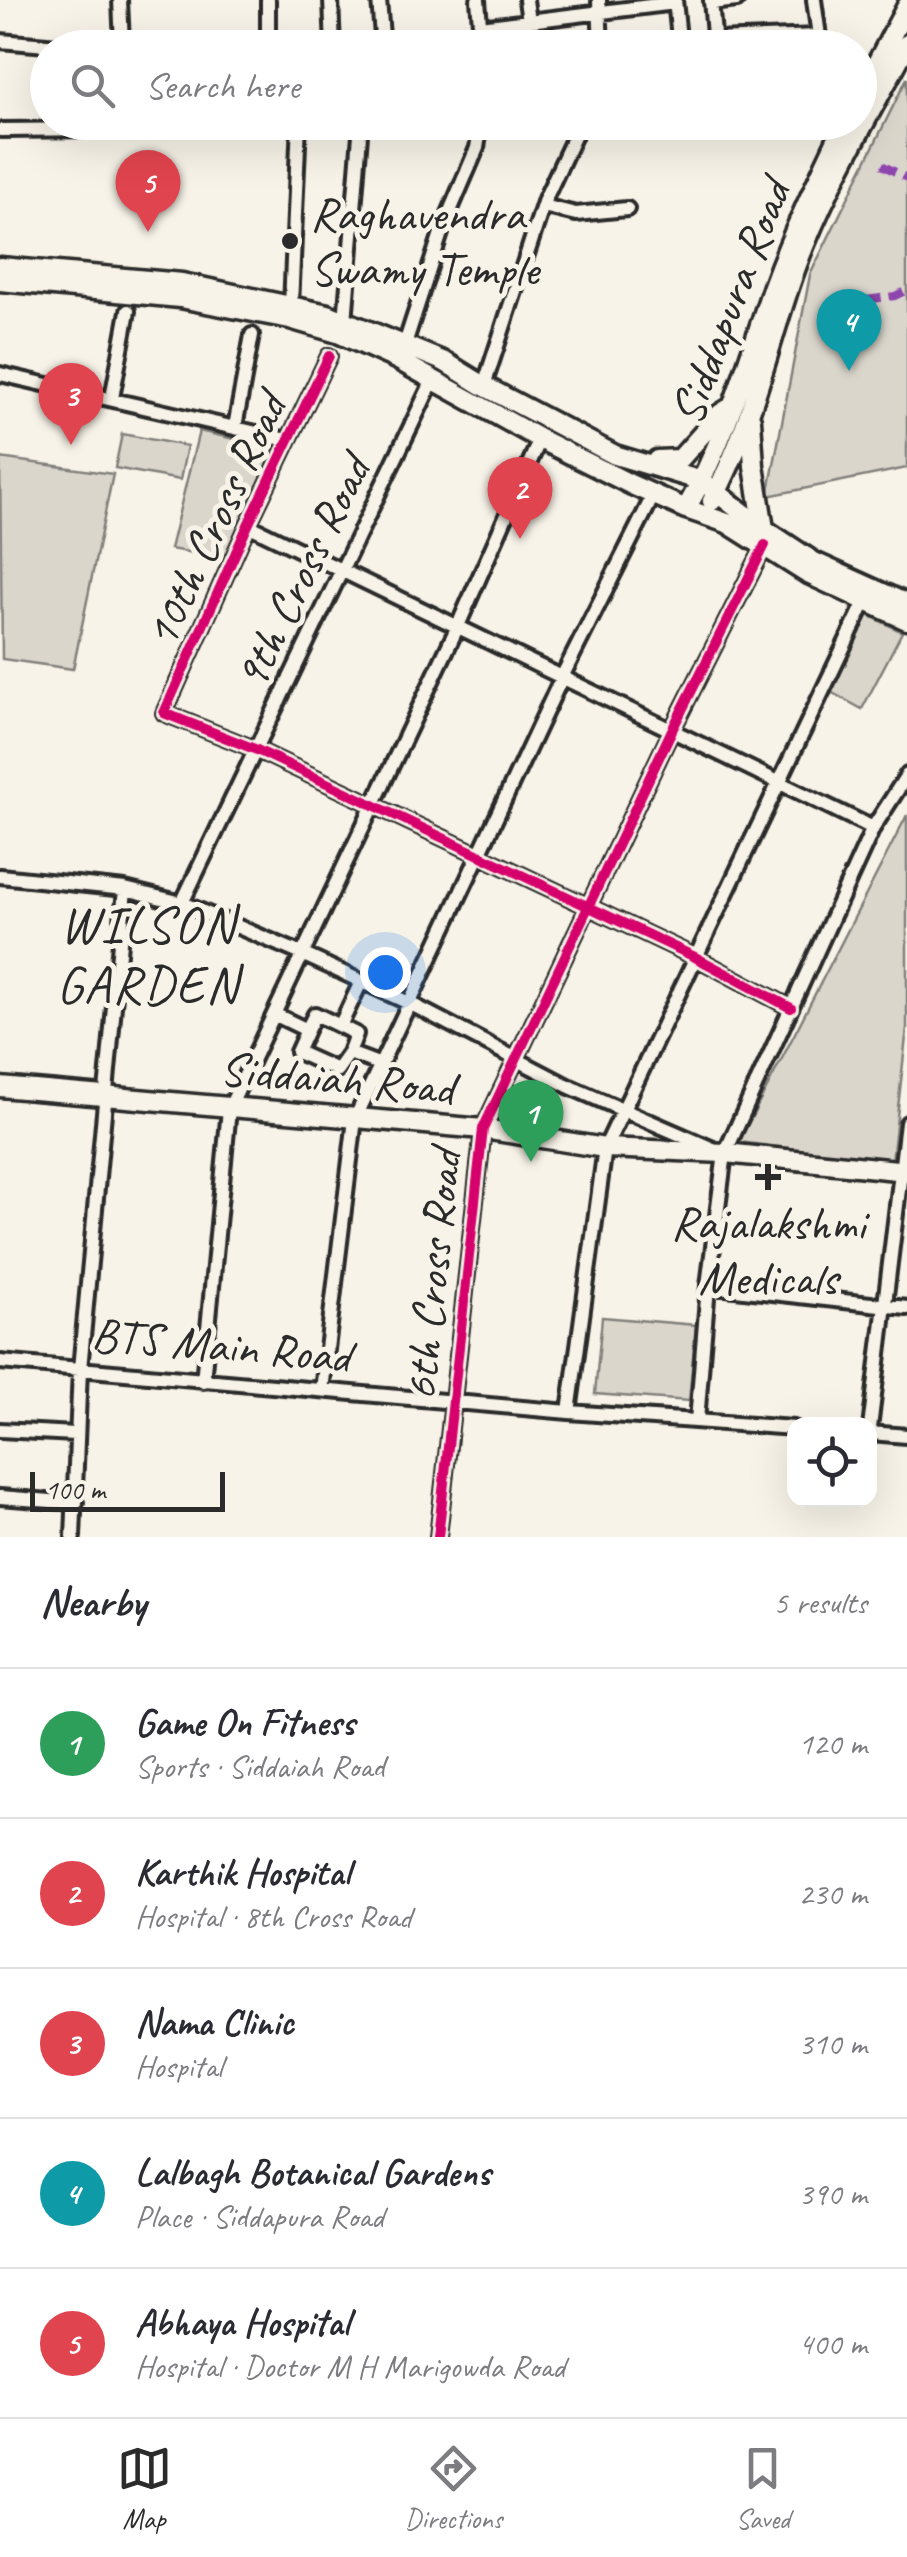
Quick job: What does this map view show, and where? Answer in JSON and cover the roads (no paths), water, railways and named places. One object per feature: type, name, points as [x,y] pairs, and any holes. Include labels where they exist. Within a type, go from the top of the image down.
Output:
[{"type":"main road","points":[[877,59],[907,2]]},
{"type":"main road","name":"Siddapura Road","points":[[877,101],[907,44]]},
{"type":"main road","name":"Siddapura Road","points":[[710,486],[733,406],[792,237],[837,140]]},
{"type":"main road","name":"Siddapura Road","points":[[751,414],[795,270],[856,140]]},
{"type":"main road","points":[[0,267],[182,282],[292,306],[405,344],[616,454],[710,486],[806,573],[907,620]]},
{"type":"main road","points":[[0,281],[130,292],[290,319],[338,334],[433,380],[540,440],[907,604]]},
{"type":"main road","points":[[616,454],[671,462],[680,459],[720,414],[733,406]]},
{"type":"main road","points":[[695,512],[751,414]]},
{"type":"main road","points":[[751,414],[764,537]]},
{"type":"main road","name":"Siddaiah Road","points":[[0,1086],[483,1129],[605,1148],[725,1154],[904,1171]]},
{"type":"street","points":[[119,30],[120,0]]},
{"type":"street","points":[[268,0],[268,30]]},
{"type":"street","points":[[331,0],[332,30]]},
{"type":"street","points":[[379,0],[382,30]]},
{"type":"street","points":[[478,0],[480,30]]},
{"type":"street","points":[[526,0],[529,21]]},
{"type":"street","points":[[714,30],[711,2],[737,0]]},
{"type":"street","points":[[814,0],[819,30]]},
{"type":"street","points":[[480,27],[600,6],[675,2],[678,30]]},
{"type":"street","points":[[0,41],[30,44]]},
{"type":"street","points":[[0,130],[30,130]]},
{"type":"street","points":[[292,306],[298,140]]},
{"type":"street","points":[[345,322],[360,140]]},
{"type":"street","points":[[405,344],[442,230],[478,140]]},
{"type":"street","points":[[484,386],[543,206],[573,140]]},
{"type":"street","points":[[543,206],[576,214],[627,210]]},
{"type":"street","points":[[112,398],[128,311]]},
{"type":"street","points":[[235,427],[252,335]]},
{"type":"street","name":"10th Cross Road","points":[[257,750],[164,713],[329,356]]},
{"type":"street","points":[[0,374],[287,440]]},
{"type":"street","name":"9th Cross Road","points":[[182,904],[433,380]]},
{"type":"street","points":[[202,1381],[228,1109],[457,628],[540,440]]},
{"type":"street","points":[[322,1390],[355,1119],[563,676],[654,494]]},
{"type":"street","points":[[248,525],[873,828]]},
{"type":"street","name":"6th Cross Road","points":[[438,1537],[483,1129],[764,537]]},
{"type":"street","points":[[569,1412],[605,1148],[865,602]]},
{"type":"street","points":[[257,750],[695,958],[791,1008]]},
{"type":"street","points":[[697,1421],[708,1286],[725,1154],[873,828],[907,775]]},
{"type":"street","points":[[0,876],[125,889],[182,904],[302,954],[410,1004],[568,1086],[725,1154]]},
{"type":"street","points":[[73,1536],[80,1369],[125,889]]},
{"type":"street","points":[[340,1026],[361,982]]},
{"type":"street","points":[[274,1014],[307,1030]]},
{"type":"street","points":[[314,1014],[340,1026],[356,1034],[336,1070],[296,1052],[314,1014]]},
{"type":"street","points":[[348,1053],[381,1065]]},
{"type":"street","points":[[872,1417],[907,1123]]},
{"type":"street","points":[[708,1286],[907,1308]]},
{"type":"street","name":"BTS Main Road","points":[[0,1362],[787,1427]]},
{"type":"street","points":[[0,1430],[75,1434]]},
{"type":"street","points":[[877,1431],[907,1436]]},
{"type":"street","points":[[0,1498],[76,1502]]},
{"type":"place","name":"Abhaya Hospital","points":[[148,232]]},
{"type":"place","name":"Raghavendra Swamy Temple","points":[[290,241]]},
{"type":"place","name":"Lalbagh Botanical Gardens","points":[[849,371]]},
{"type":"place","name":"Nama Clinic","points":[[71,445]]},
{"type":"place","name":"Karthik Hospital","points":[[520,539]]},
{"type":"place","name":"Game On Fitness","points":[[531,1162]]},
{"type":"place","name":"Rajalakshmi Medicals","points":[[768,1177]]},
{"type":"district","name":"WILSON GARDEN","points":[[148,954]]}]
